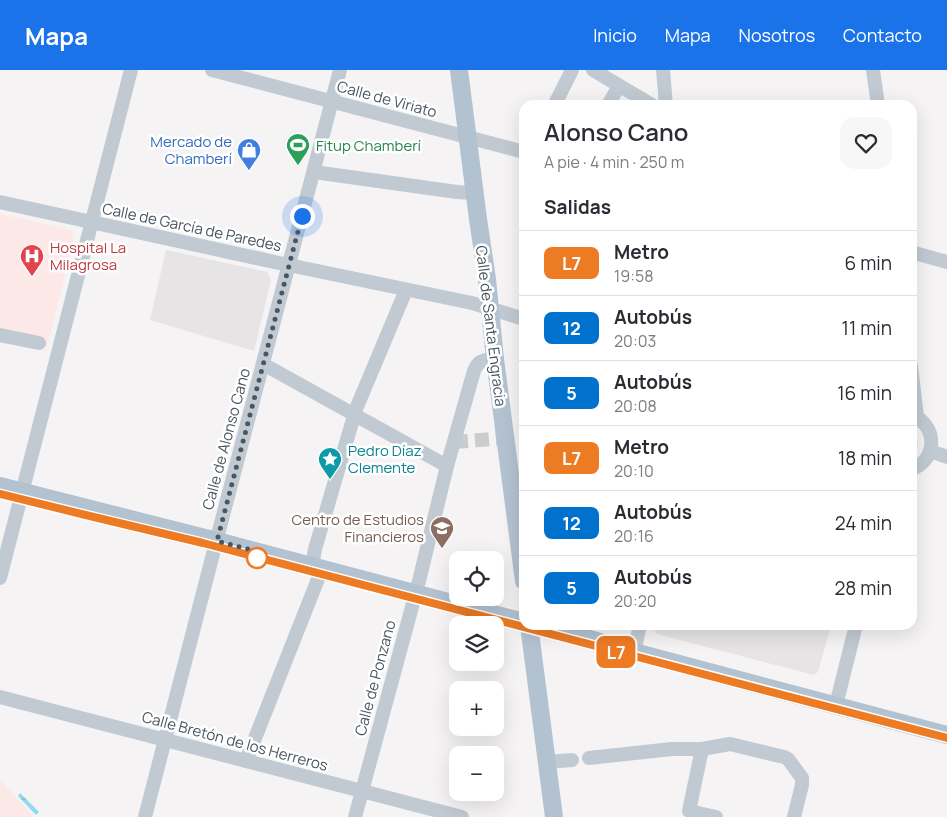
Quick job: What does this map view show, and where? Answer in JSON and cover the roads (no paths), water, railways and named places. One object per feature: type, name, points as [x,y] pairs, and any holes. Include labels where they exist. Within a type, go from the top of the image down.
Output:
[{"type":"main road","name":"Calle de Santa Engracia","points":[[459,70],[519,543]]},
{"type":"main road","points":[[0,486],[519,621]]},
{"type":"main road","points":[[530,630],[554,817]]},
{"type":"main road","points":[[554,630],[947,735]]},
{"type":"street","points":[[0,578],[22,492],[50,345],[92,222],[131,70]]},
{"type":"street","name":"Calle de Viriato","points":[[212,70],[519,151]]},
{"type":"street","name":"Calle de Alonso Cano","points":[[144,817],[340,70]]},
{"type":"street","points":[[557,100],[572,70]]},
{"type":"street","points":[[593,70],[643,100]]},
{"type":"street","points":[[663,70],[666,100]]},
{"type":"street","points":[[873,70],[877,100]]},
{"type":"street","points":[[611,100],[619,86]]},
{"type":"street","points":[[314,172],[474,193]]},
{"type":"street","name":"Calle de García de Paredes","points":[[0,202],[472,304],[519,318]]},
{"type":"street","points":[[917,254],[947,262]]},
{"type":"street","points":[[246,761],[317,568],[315,550],[354,414],[406,290]]},
{"type":"street","points":[[0,335],[50,345]]},
{"type":"street","name":"Calle de Ponzano","points":[[355,817],[447,466],[476,366],[480,361],[495,359]]},
{"type":"street","points":[[263,364],[447,466]]},
{"type":"street","points":[[917,418],[925,424],[930,432],[932,442],[925,461],[917,468]]},
{"type":"street","points":[[930,451],[947,457]]},
{"type":"street","points":[[634,652],[639,630]]},
{"type":"street","points":[[836,705],[855,630]]},
{"type":"street","name":"Calle Bretón de los Herreros","points":[[0,697],[462,817]]},
{"type":"street","points":[[588,758],[672,749],[702,749],[730,744],[784,757],[788,759],[802,778],[794,817]]},
{"type":"street","points":[[702,749],[687,814],[716,817]]},
{"type":"street","points":[[547,762],[572,760]]},
{"type":"water","points":[[20,793],[39,812],[36,815],[18,796]]},
{"type":"tunnel","points":[[454,442],[506,438]]},
{"type":"metro line","name":"L7","points":[[0,494],[203,543],[519,627]]},
{"type":"metro line","name":"L7","points":[[532,630],[947,738]]},
{"type":"place","name":"Fitup Chamberí","points":[[298,166]]},
{"type":"place","name":"Mercado de Chamberí","points":[[249,171]]},
{"type":"place","name":"Hospital La Milagrosa","points":[[32,277]]},
{"type":"place","name":"Pedro Díaz Clemente","points":[[330,480]]},
{"type":"place","name":"Centro de Estudios Financieros","points":[[442,549]]}]
